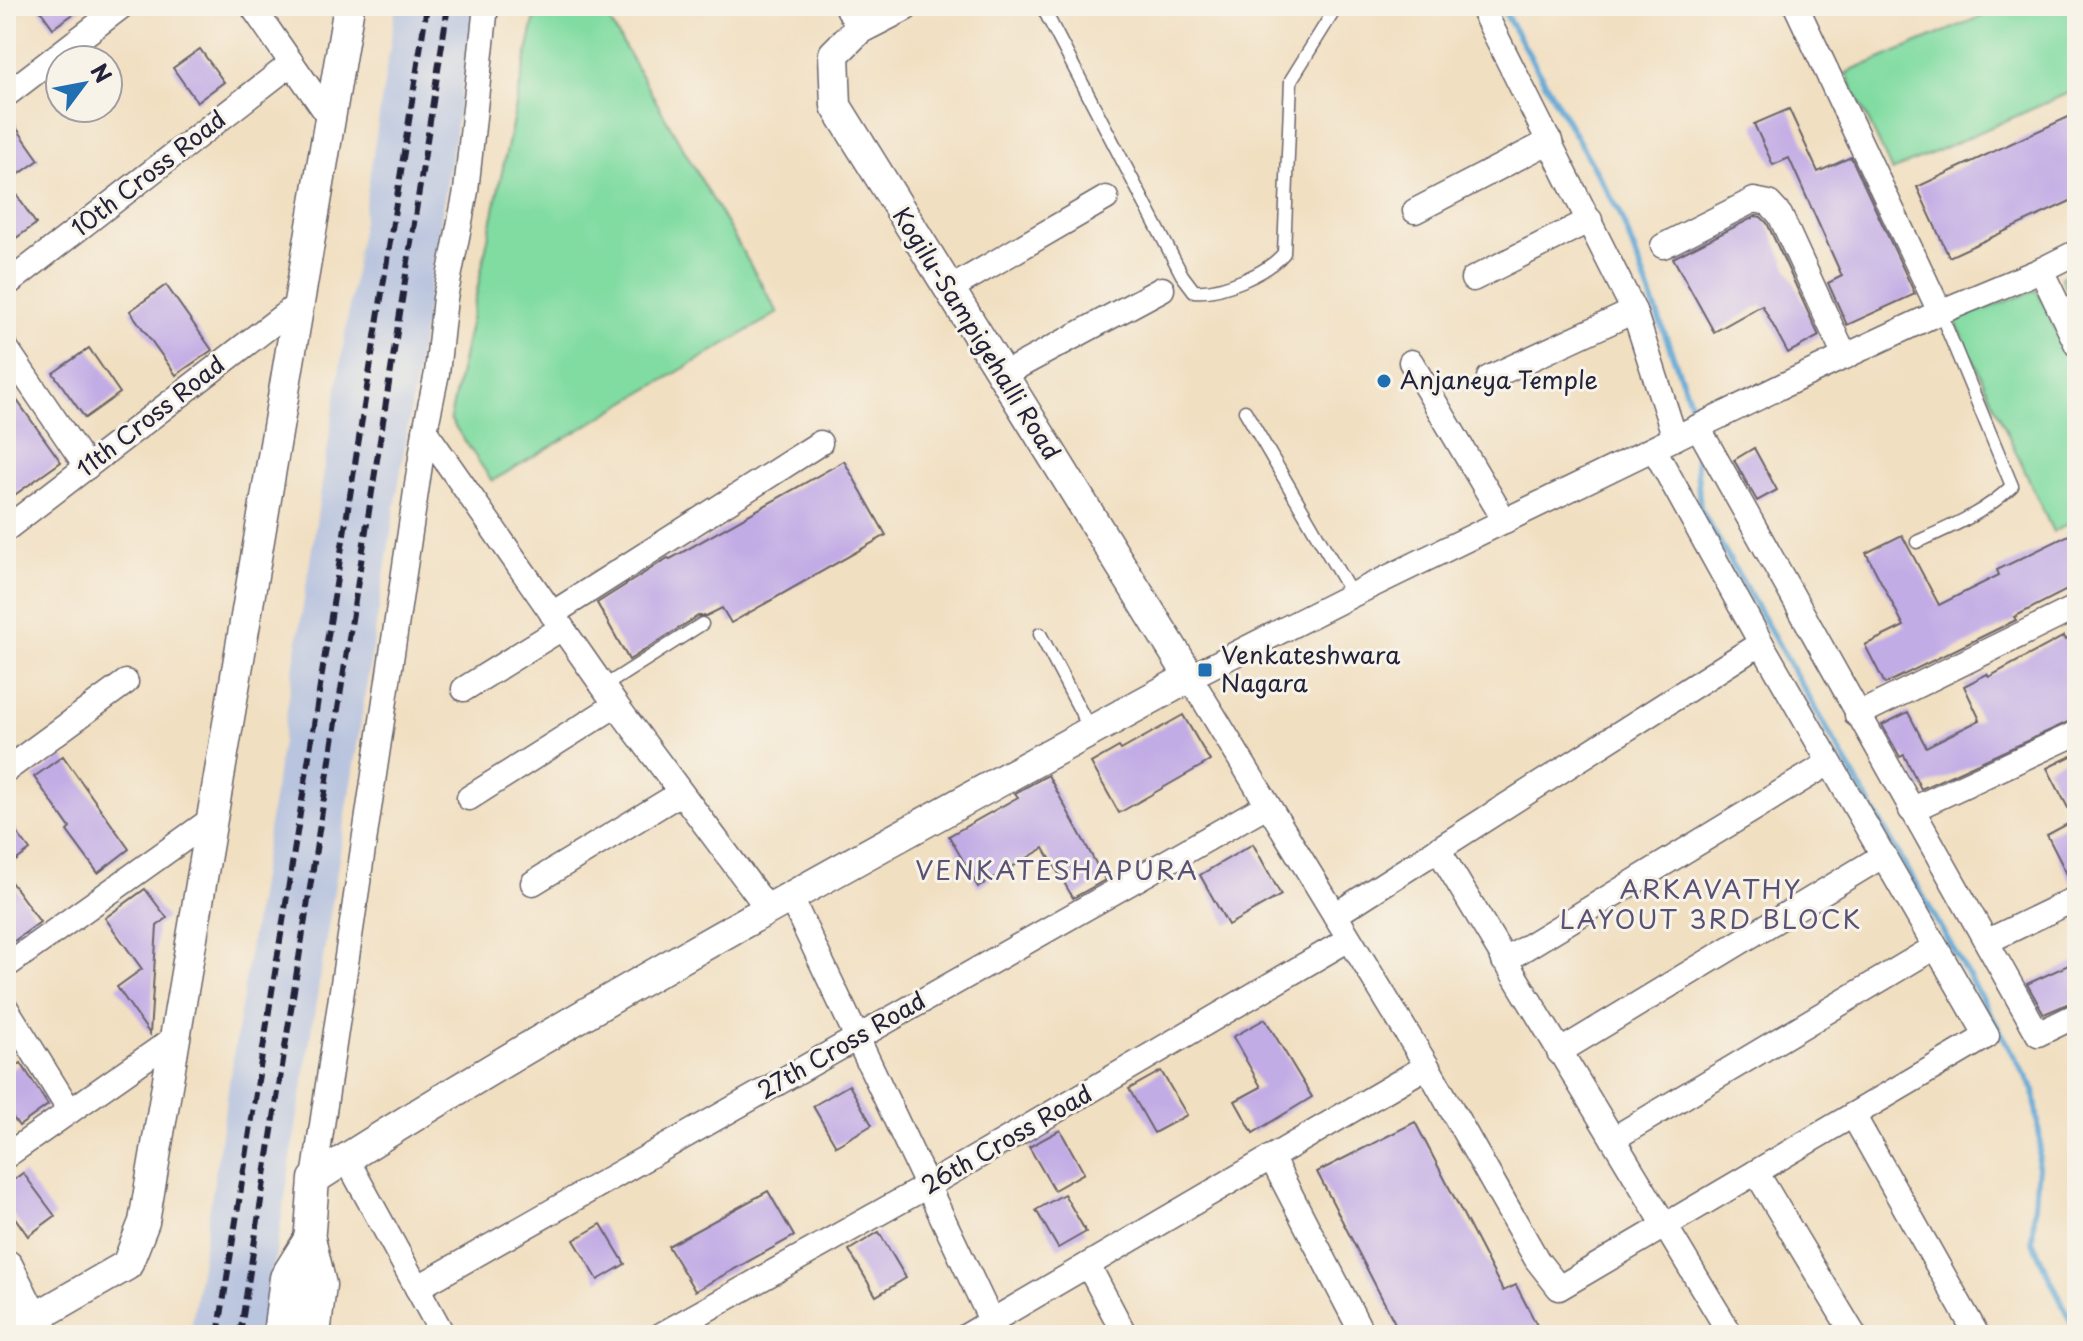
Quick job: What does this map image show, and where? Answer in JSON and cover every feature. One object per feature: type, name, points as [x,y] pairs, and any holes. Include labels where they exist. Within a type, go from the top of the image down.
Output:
[{"type":"main road","points":[[280,1335],[303,1282],[309,1243]]},
{"type":"main road","points":[[6,1267],[27,1326]]},
{"type":"main road","points":[[303,1282],[313,1335]]},
{"type":"street","points":[[6,95],[122,6]]},
{"type":"street","points":[[252,6],[330,118]]},
{"type":"street","points":[[27,1326],[127,1265],[144,1222],[349,6]]},
{"type":"street","points":[[309,1243],[314,1179],[425,431],[437,373],[445,298],[466,191],[486,6]]},
{"type":"street","name":"Kogilu-Sampigehalli Road","points":[[904,6],[853,17],[834,54],[836,106],[1190,677]]},
{"type":"street","points":[[1190,677],[1427,1066],[1537,1260],[1559,1288],[1987,1036],[1761,643],[1634,311],[1481,6]]},
{"type":"street","points":[[1806,9],[1940,312]]},
{"type":"street","name":"10th Cross Road","points":[[6,285],[292,63]]},
{"type":"street","points":[[1415,211],[1550,141]]},
{"type":"street","points":[[948,290],[1106,198]]},
{"type":"street","points":[[1663,246],[1754,200],[1769,203],[1780,215],[1845,357]]},
{"type":"street","points":[[1473,279],[1590,220]]},
{"type":"street","points":[[314,1179],[597,1006],[1190,677],[1682,435],[1940,312],[2077,252]]},
{"type":"street","points":[[2041,270],[2077,345]]},
{"type":"street","points":[[1002,375],[1162,289]]},
{"type":"street","name":"11th Cross Road","points":[[6,529],[297,305]]},
{"type":"street","points":[[1489,378],[1634,311]]},
{"type":"street","points":[[6,348],[87,467]]},
{"type":"street","points":[[1411,362],[1505,521]]},
{"type":"street","points":[[425,431],[679,794],[779,903],[857,1037],[995,1328]]},
{"type":"street","points":[[1682,435],[1857,715],[1988,941],[2038,1034],[2077,1015]]},
{"type":"street","points":[[464,689],[557,621],[820,443]]},
{"type":"street","points":[[1857,715],[2077,607]]},
{"type":"street","points":[[1335,915],[1761,643]]},
{"type":"street","points":[[6,770],[126,682]]},
{"type":"street","points":[[469,798],[609,696]]},
{"type":"street","points":[[1911,810],[2077,733]]},
{"type":"street","points":[[1504,961],[1829,763]]},
{"type":"street","points":[[533,883],[679,794]]},
{"type":"street","name":"27th Cross Road","points":[[417,1288],[1267,805]]},
{"type":"street","points":[[6,966],[212,819]]},
{"type":"street","points":[[1438,849],[1731,1335]]},
{"type":"street","points":[[1559,1052],[1884,855]]},
{"type":"street","points":[[1988,941],[2077,898]]},
{"type":"street","name":"26th Cross Road","points":[[661,1335],[929,1185],[1349,939]]},
{"type":"street","points":[[1613,1139],[1935,947]]},
{"type":"street","points":[[6,1008],[70,1111]]},
{"type":"street","points":[[6,1156],[176,1037]]},
{"type":"street","points":[[968,1335],[995,1328],[1088,1265],[1427,1066]]},
{"type":"street","points":[[1853,1115],[1977,1335]]},
{"type":"street","points":[[1271,1157],[1363,1335]]},
{"type":"street","points":[[346,1158],[443,1335]]},
{"type":"street","points":[[1756,1172],[1854,1335]]},
{"type":"street","points":[[1088,1265],[1125,1335]]},
{"type":"lane","points":[[1042,6],[1182,275],[1194,291],[1210,293],[1274,266],[1284,253],[1291,80],[1332,14]]},
{"type":"lane","points":[[1917,542],[1973,517],[1994,504],[2012,486],[1940,312]]},
{"type":"lane","points":[[1245,411],[1352,595]]},
{"type":"lane","points":[[609,696],[702,624]]},
{"type":"lane","points":[[1040,634],[1091,731]]},
{"type":"shaded area","points":[[396,6],[475,6],[263,1335],[190,1335]]},
{"type":"green space","points":[[537,6],[601,6],[778,313],[492,481],[450,419]]},
{"type":"green space","points":[[2006,6],[2077,6],[2077,89],[1892,171],[1846,73]]},
{"type":"green space","points":[[2077,270],[2077,312],[2061,277]]},
{"type":"green space","points":[[2037,290],[2077,377],[2077,520],[2053,532],[1955,320]]},
{"type":"building","points":[[37,6],[85,6],[53,28]]},
{"type":"building","points":[[200,49],[224,82],[197,102],[173,68]]},
{"type":"building","points":[[1789,109],[1818,172],[1851,157],[1915,294],[1847,325],[1828,283],[1842,276],[1789,158],[1773,165],[1754,124]]},
{"type":"building","points":[[6,113],[39,160],[8,182],[36,224],[6,245]]},
{"type":"building","points":[[2077,113],[2077,198],[1949,257],[1917,187]]},
{"type":"building","points":[[1756,216],[1767,223],[1819,336],[1788,353],[1762,305],[1714,332],[1673,258]]},
{"type":"building","points":[[166,285],[212,350],[176,375],[130,311]]},
{"type":"building","points":[[89,348],[120,393],[85,418],[53,373]]},
{"type":"building","points":[[16,399],[61,462],[6,501],[6,406]]},
{"type":"building","points":[[1754,448],[1777,490],[1757,501],[1734,460]]},
{"type":"building","points":[[844,461],[886,535],[731,623],[722,608],[706,616],[698,616],[629,660],[597,603],[668,558]]},
{"type":"building","points":[[2077,531],[2077,585],[2014,617],[2016,620],[1885,684],[1865,645],[1904,626],[1866,553],[1902,535],[1939,605],[1999,575],[1997,570]]},
{"type":"building","points":[[2077,634],[2077,718],[1921,789],[1904,755],[1900,757],[1882,725],[1908,712],[1926,747],[1980,720],[1964,686],[1987,674],[1989,677],[2064,636],[2066,640]]},
{"type":"building","points":[[1183,715],[1210,761],[1119,813],[1091,763]]},
{"type":"building","points":[[2077,753],[2077,825],[2047,768]]},
{"type":"building","points":[[63,756],[129,849],[98,873],[67,831],[70,828],[34,777]]},
{"type":"building","points":[[1048,775],[1105,880],[1073,898],[1044,848],[978,887],[949,836],[1018,797],[1015,793]]},
{"type":"building","points":[[6,818],[30,850],[6,868]]},
{"type":"building","points":[[2071,822],[2077,833],[2077,883],[2072,884],[2047,835]]},
{"type":"building","points":[[1253,844],[1281,895],[1228,925],[1200,875]]},
{"type":"building","points":[[6,875],[40,922],[6,947]]},
{"type":"building","points":[[145,889],[167,918],[157,926],[150,1034],[117,987],[142,969],[105,918]]},
{"type":"building","points":[[2077,961],[2077,1000],[2044,1014],[2027,984]]},
{"type":"building","points":[[1265,1019],[1312,1097],[1253,1133],[1235,1101],[1261,1087],[1233,1037]]},
{"type":"building","points":[[21,1063],[48,1105],[19,1126],[6,1108],[6,1074]]},
{"type":"building","points":[[1161,1071],[1187,1115],[1154,1133],[1129,1089]]},
{"type":"building","points":[[849,1085],[872,1125],[836,1146],[813,1106]]},
{"type":"building","points":[[1415,1122],[1503,1291],[1516,1285],[1542,1335],[1401,1335],[1317,1172]]},
{"type":"building","points":[[1060,1130],[1084,1173],[1054,1190],[1029,1147]]},
{"type":"building","points":[[23,1173],[55,1216],[28,1236],[6,1205],[6,1185]]},
{"type":"building","points":[[768,1191],[794,1236],[695,1291],[668,1246]]},
{"type":"building","points":[[1064,1194],[1086,1232],[1058,1248],[1036,1210]]},
{"type":"building","points":[[601,1224],[625,1264],[598,1280],[574,1240]]},
{"type":"building","points":[[879,1232],[906,1278],[876,1296],[849,1250]]},
{"type":"waterway","points":[[1501,6],[1620,213],[1693,410],[1694,421]]},
{"type":"waterway","points":[[1695,441],[1700,508],[2034,1090],[2040,1141],[2032,1241],[2077,1334]]},
{"type":"railway","points":[[218,1335],[427,6]]},
{"type":"railway","points":[[240,1335],[448,6]]},
{"type":"place","name":"Anjaneya Temple","points":[[1384,381]]},
{"type":"place","name":"Venkateshwara Nagara","points":[[1205,670]]},
{"type":"district","name":"VENKATESHAPURA","points":[[1057,871]]},
{"type":"district","name":"ARKAVATHY LAYOUT 3RD BLOCK","points":[[1711,905]]}]
